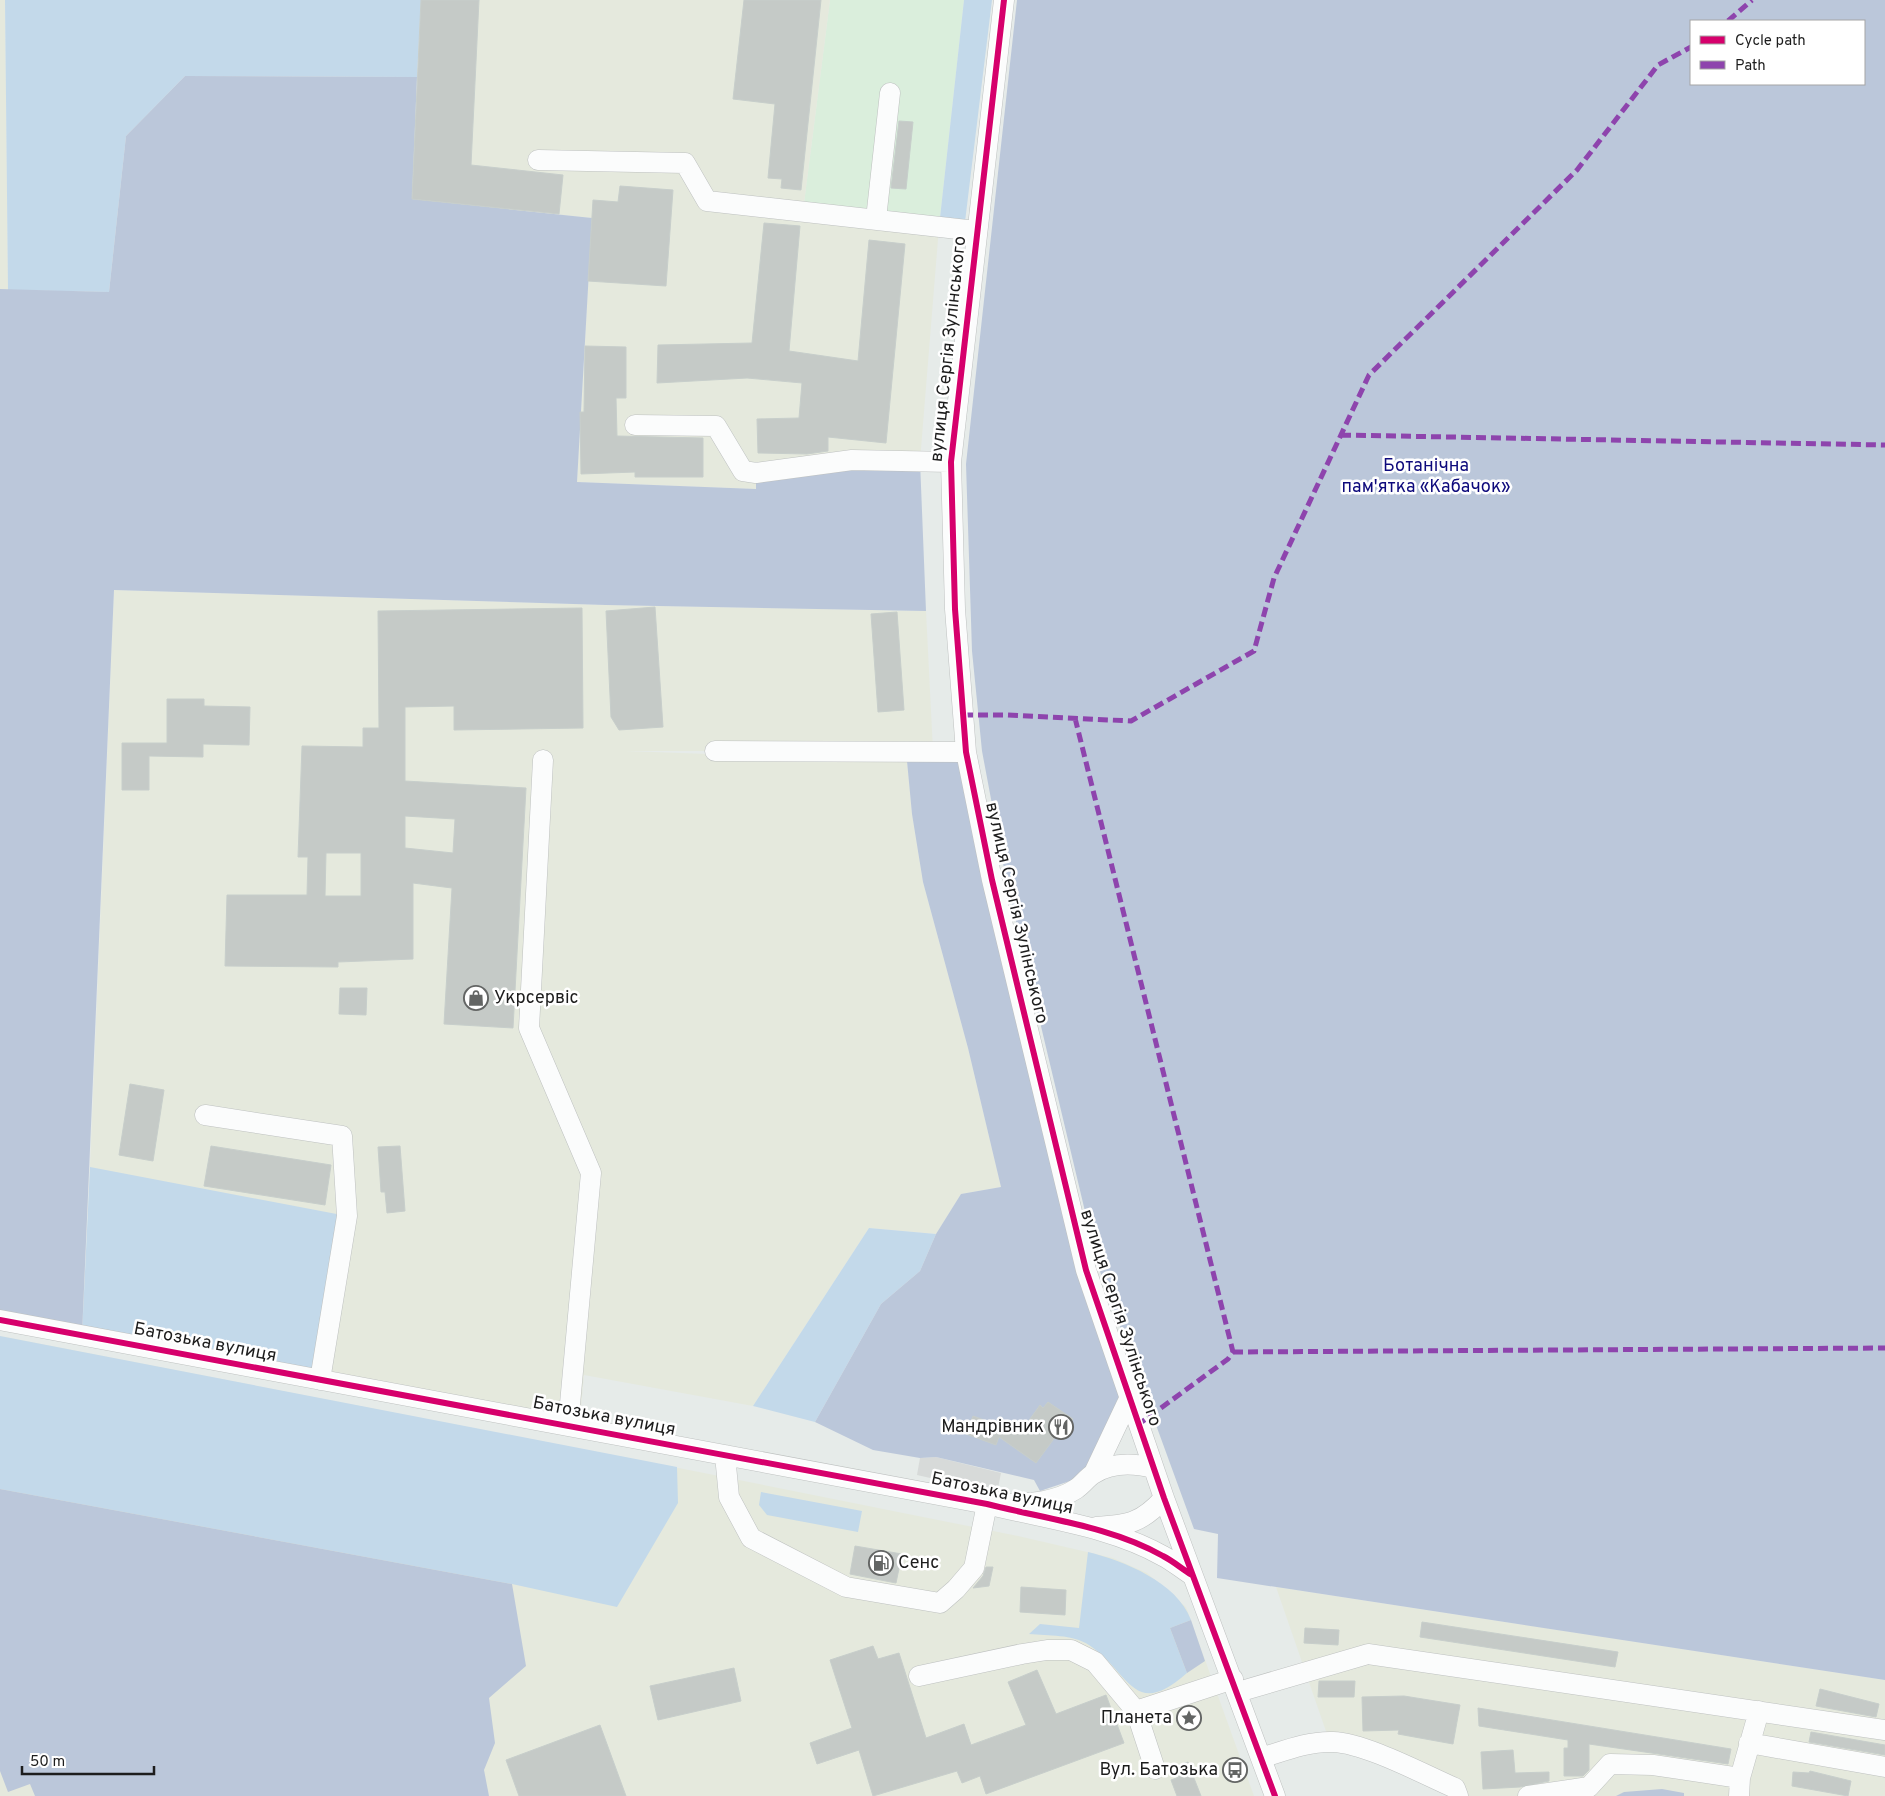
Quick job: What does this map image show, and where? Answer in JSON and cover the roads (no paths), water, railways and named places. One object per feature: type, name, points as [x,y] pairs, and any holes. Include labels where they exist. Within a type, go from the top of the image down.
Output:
[{"type":"street","name":"вулиця Сергія Зулінського","points":[[1004,0],[951,462],[955,609],[966,752],[992,880],[1086,1270],[1153,1468],[1275,1796]]},
{"type":"street","points":[[876,219],[890,93]]},
{"type":"street","points":[[538,160],[686,163],[707,201],[976,231]]},
{"type":"street","points":[[635,425],[716,426],[742,471],[756,473],[852,460],[951,462]]},
{"type":"street","points":[[715,751],[966,752]]},
{"type":"street","points":[[542,760],[529,1028],[591,1172],[568,1426]]},
{"type":"street","points":[[205,1115],[342,1136],[347,1216],[320,1380]]},
{"type":"street","name":"Батозька вулиця","points":[[0,1320],[987,1504],[1089,1528],[1154,1552],[1192,1575]]},
{"type":"street","name":"Батозька вулиця","points":[[1094,1473],[1130,1398]]},
{"type":"street","points":[[725,1455],[729,1498],[751,1538],[846,1586],[940,1603],[956,1589],[974,1568],[987,1504]]},
{"type":"street","name":"Батозька вулиця","points":[[987,1504],[1032,1503],[1056,1498],[1076,1489],[1094,1473],[1117,1465],[1135,1464],[1153,1468]]},
{"type":"street","name":"Батозька вулиця","points":[[1089,1528],[1130,1523],[1149,1515],[1164,1498]]},
{"type":"street","points":[[919,1676],[1022,1654],[1047,1650],[1071,1650],[1096,1662],[1136,1711],[1155,1769]]},
{"type":"street","points":[[1136,1711],[1235,1685],[1368,1654],[1885,1730]]},
{"type":"street","points":[[1528,1796],[1589,1787],[1610,1764],[1653,1765],[1739,1787],[1749,1743],[1759,1711]]},
{"type":"street","points":[[1262,1758],[1309,1744],[1333,1742],[1356,1745],[1455,1788],[1458,1796]]},
{"type":"street","points":[[1749,1743],[1885,1768]]},
{"type":"place","name":"Укрсервіс","points":[[476,998]]},
{"type":"place","name":"Мандрівник","points":[[1061,1427]]},
{"type":"place","name":"Сенс","points":[[881,1563]]},
{"type":"place","name":"Планета","points":[[1189,1718]]},
{"type":"place","name":"Вул. Батозька","points":[[1235,1770]]},
{"type":"park label","name":"Ботанічна пам'ятка «Кабачок»","points":[[1426,476]]}]
